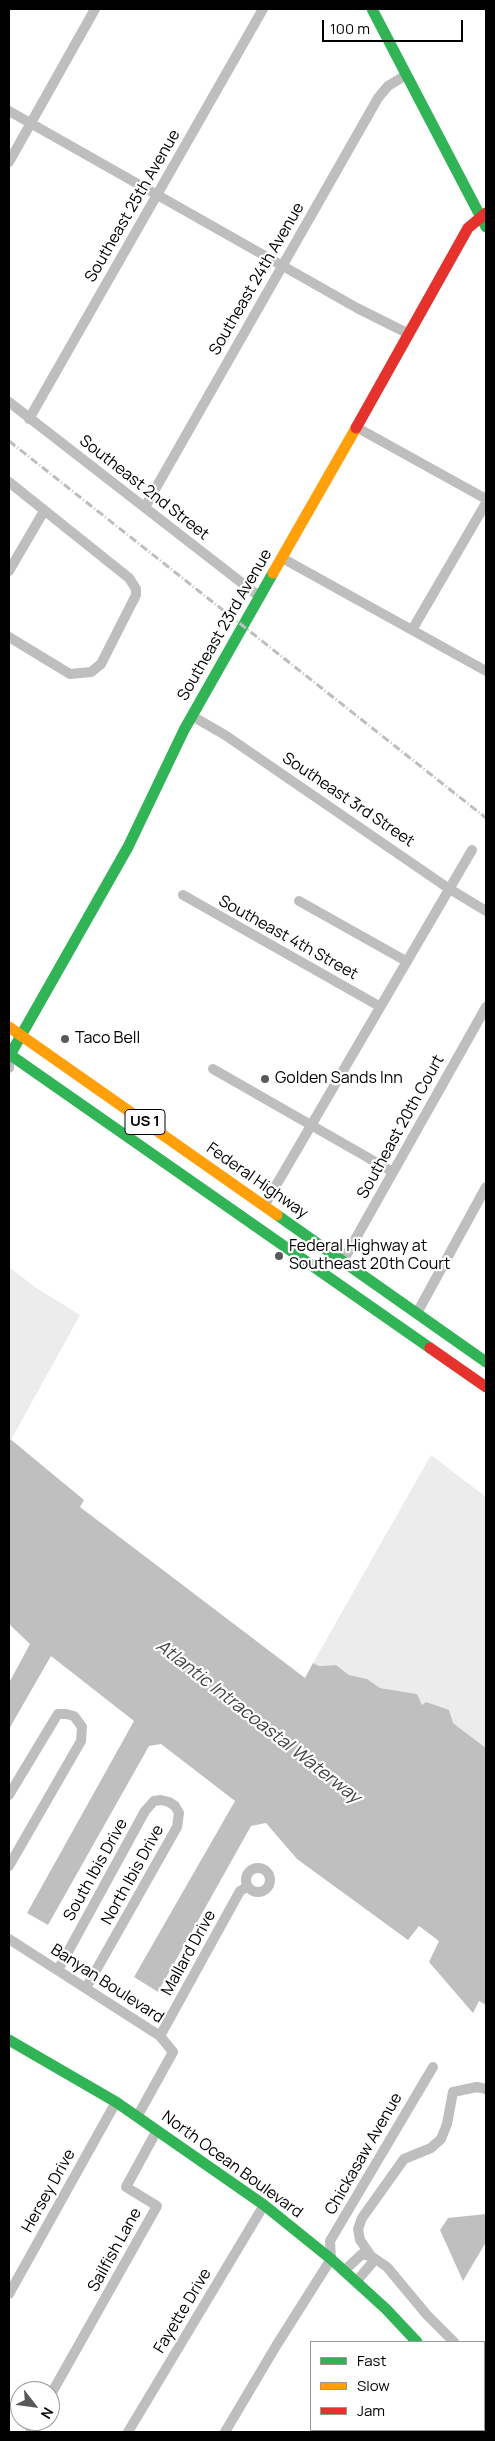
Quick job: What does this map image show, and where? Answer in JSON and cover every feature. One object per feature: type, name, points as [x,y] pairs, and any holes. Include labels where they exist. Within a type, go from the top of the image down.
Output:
[{"type":"main road","points":[[372,9],[484,219]]},
{"type":"main road","name":"Southeast 23rd Avenue","points":[[9,1055],[22,1036],[128,847],[192,716],[468,228],[484,219]]},
{"type":"main road","name":"Federal Highway","points":[[9,1027],[486,1362]]},
{"type":"main road","name":"US 1","points":[[9,1055],[486,1388]]},
{"type":"main road","points":[[164,1164],[187,1172],[244,1210],[259,1209],[264,1206]]},
{"type":"main road","points":[[258,1228],[280,1217]]},
{"type":"main road","name":"North Ocean Boulevard","points":[[9,2040],[116,2102],[156,2132],[264,2205],[356,2282],[386,2309],[416,2341]]},
{"type":"street","points":[[9,162],[95,9]]},
{"type":"street","name":"Southeast 25th Avenue","points":[[29,419],[263,9]]},
{"type":"street","name":"Southeast 24th Avenue","points":[[145,507],[378,98],[388,86],[406,75]]},
{"type":"street","points":[[9,112],[357,308],[408,334]]},
{"type":"street","name":"Southeast 2nd Street","points":[[9,402],[260,597]]},
{"type":"street","points":[[356,427],[486,499]]},
{"type":"street","points":[[9,482],[129,578],[136,589],[134,602],[101,664],[84,674],[64,671],[9,637]]},
{"type":"street","points":[[412,630],[486,503]]},
{"type":"street","points":[[9,572],[44,511]]},
{"type":"street","points":[[282,558],[486,671]]},
{"type":"street","name":"Southeast 3rd Street","points":[[192,716],[225,735],[448,888],[486,911]]},
{"type":"street","points":[[264,1206],[313,1125],[379,1006],[472,850]]},
{"type":"street","name":"Southeast 4th Street","points":[[183,895],[379,1006]]},
{"type":"street","points":[[299,901],[406,961]]},
{"type":"street","name":"Southeast 20th Court","points":[[343,1261],[486,1007]]},
{"type":"street","points":[[9,1055],[9,1068]]},
{"type":"street","points":[[213,1069],[392,1172]]},
{"type":"street","points":[[417,1313],[486,1187]]},
{"type":"street","points":[[9,1795],[58,1714],[74,1716],[83,1734],[81,1740],[9,1866]]},
{"type":"street","name":"North Ibis Drive","points":[[86,1988],[177,1826],[179,1813],[175,1806],[169,1802],[162,1800],[154,1801],[145,1811]]},
{"type":"street","name":"South Ibis Drive","points":[[58,1970],[145,1811]]},
{"type":"street","name":"Mallard Drive","points":[[160,2036],[240,1891],[247,1887]]},
{"type":"street","name":"Banyan Boulevard","points":[[9,1939],[160,2036],[173,2052],[137,2117]]},
{"type":"street","name":"Chickasaw Avenue","points":[[331,2260],[330,2242],[433,2067]]},
{"type":"street","points":[[453,2341],[426,2315],[387,2267],[372,2256],[360,2240],[358,2230],[362,2218],[397,2166],[404,2159],[431,2148],[441,2139],[447,2124],[453,2092],[477,2087],[486,2089]]},
{"type":"street","name":"Hersey Drive","points":[[9,2294],[116,2102]]},
{"type":"street","name":"Sailfish Lane","points":[[59,2381],[158,2206],[126,2187],[156,2132]]},
{"type":"street","name":"Fayette Drive","points":[[128,2432],[264,2205]]},
{"type":"street","points":[[344,2272],[362,2254],[372,2256]]},
{"type":"street","points":[[356,2282],[372,2263],[372,2256]]},
{"type":"street","points":[[225,2432],[276,2346],[331,2260]]},
{"type":"shaded area","points":[[9,1267],[35,1287],[80,1315],[11,1440],[9,1438]]},
{"type":"shaded area","points":[[431,1455],[486,1497],[486,1748],[453,1723],[422,1706],[417,1694],[380,1688],[367,1679],[349,1675],[336,1665],[319,1666],[313,1663]]},
{"type":"water","name":"Atlantic Intracoastal Waterway","points":[[9,1438],[84,1500],[80,1507],[305,1678],[313,1663],[319,1666],[336,1665],[349,1675],[367,1679],[380,1688],[417,1694],[422,1705],[426,1702],[449,1710],[453,1723],[486,1748],[486,2005],[479,2001],[473,2013],[429,1962],[439,1941],[419,1926],[408,1940],[297,1859],[266,1823],[251,1826],[158,1992],[134,1977],[235,1801],[161,1744],[149,1746],[48,1925],[27,1913],[134,1721],[51,1656],[9,1729],[9,1683],[30,1644],[9,1624]]},
{"type":"water","points":[[486,2214],[486,2242],[463,2281],[440,2230],[448,2218]]},
{"type":"railway","points":[[9,441],[486,818]]},
{"type":"traffic: fast","points":[[372,9],[486,227]]},
{"type":"traffic: fast","points":[[10,1055],[128,847],[184,730],[273,573]]},
{"type":"traffic: fast","points":[[9,1054],[430,1348]]},
{"type":"traffic: fast","points":[[277,1215],[486,1362]]},
{"type":"traffic: fast","points":[[9,2040],[116,2102],[264,2205],[331,2259],[386,2309],[416,2341]]},
{"type":"traffic: slow","points":[[273,573],[356,428]]},
{"type":"traffic: slow","points":[[9,1027],[277,1215]]},
{"type":"traffic: jam","points":[[356,428],[468,228],[486,213]]},
{"type":"traffic: jam","points":[[430,1348],[486,1387]]},
{"type":"place","name":"Taco Bell","points":[[65,1039]]},
{"type":"place","name":"Golden Sands Inn","points":[[265,1079]]},
{"type":"place","name":"Federal Highway at Southeast 20th Court","points":[[279,1256]]}]
